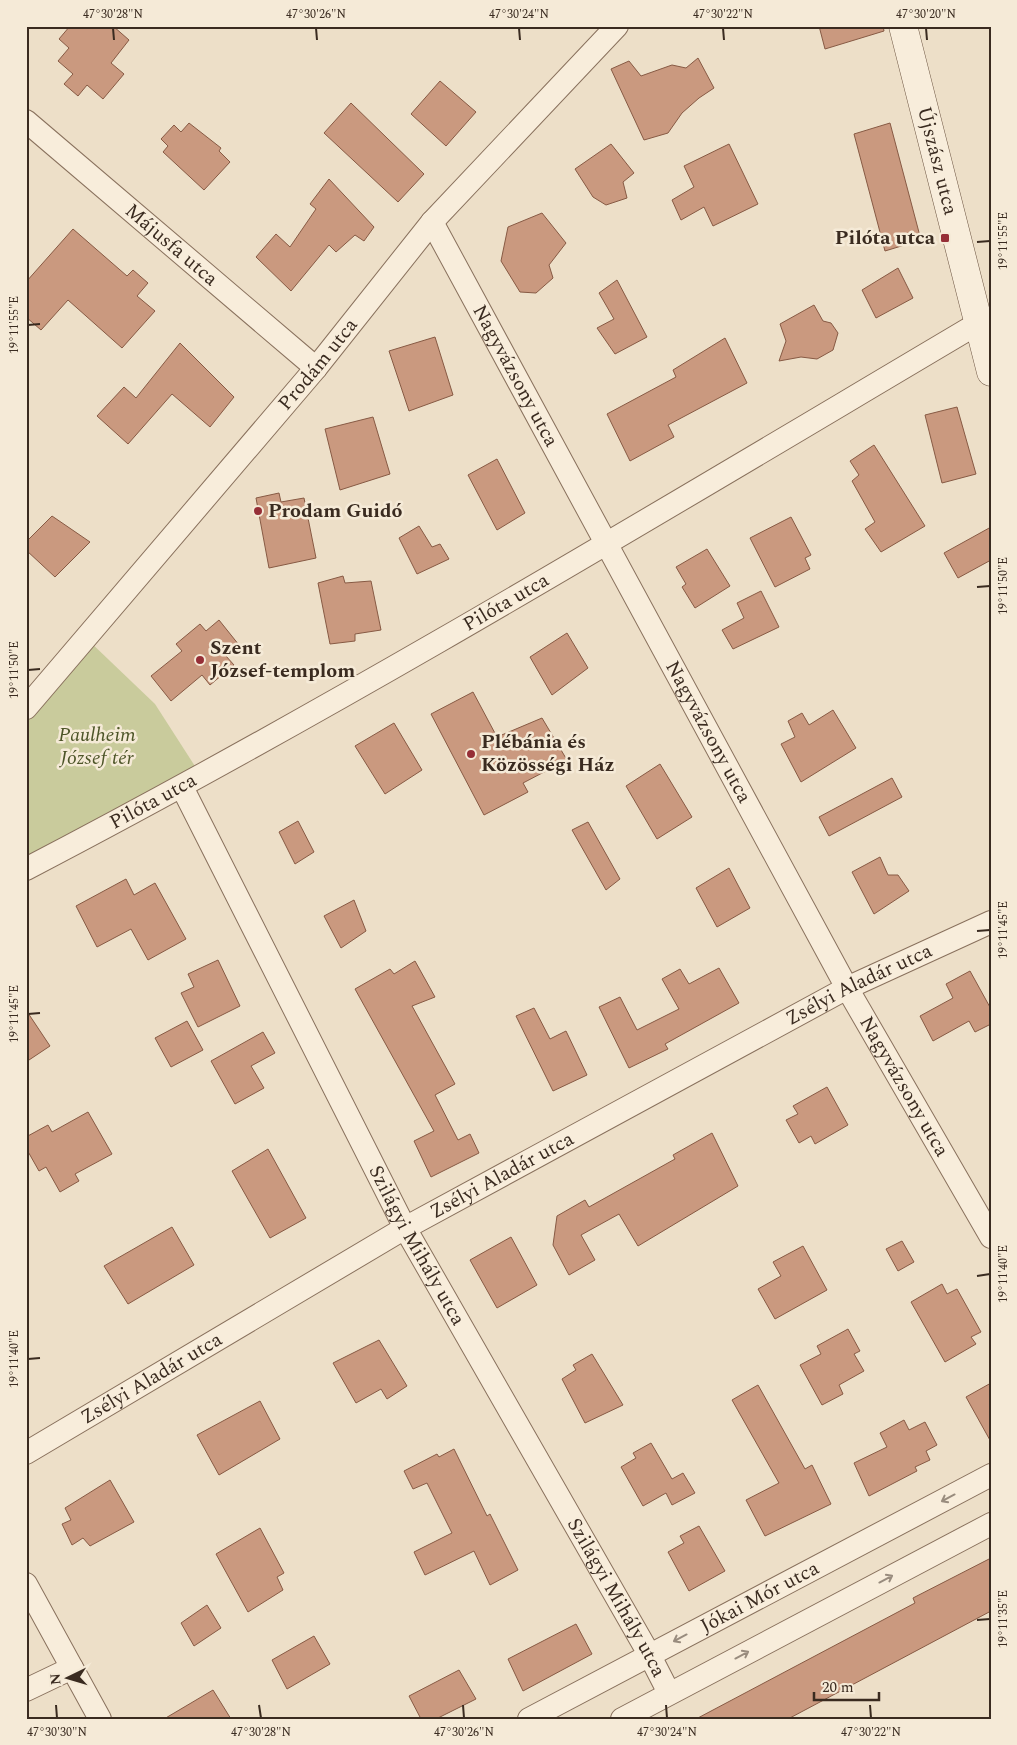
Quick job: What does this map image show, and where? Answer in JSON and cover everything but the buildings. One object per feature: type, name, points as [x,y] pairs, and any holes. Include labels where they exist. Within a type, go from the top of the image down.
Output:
[{"type":"street","name":"Prodám utca","points":[[26,708],[316,368],[432,222],[617,26]]},
{"type":"street","name":"Újszász utca","points":[[903,26],[984,322],[991,372]]},
{"type":"street","name":"Májusfa utca","points":[[26,122],[316,368]]},
{"type":"street","name":"Nagyvázsony utca","points":[[432,222],[847,988],[991,1237]]},
{"type":"street","name":"Pilóta utca","points":[[26,869],[182,787],[605,544],[984,322]]},
{"type":"street","name":"Szilágyi Mihály utca","points":[[182,787],[405,1228],[649,1654],[669,1693]]},
{"type":"street","name":"Zsélyi Aladár utca","points":[[26,1453],[405,1228],[847,988],[991,922]]},
{"type":"street","name":"Jókai Mór utca","points":[[529,1719],[991,1475]]},
{"type":"street","points":[[622,1719],[991,1524]]},
{"type":"street","points":[[26,1584],[100,1719]]},
{"type":"street","points":[[26,1690],[72,1668]]},
{"type":"green space","name":"Paulheim József tér","points":[[87,639],[155,704],[200,774],[26,865],[26,710]]},
{"type":"place","name":"Pilóta utca","points":[[945,238]]},
{"type":"place","name":"Prodam Guidó","points":[[258,511]]},
{"type":"place","name":"Szent József-templom","points":[[200,660]]},
{"type":"place","name":"Plébánia és Közösségi Ház","points":[[471,754]]}]
